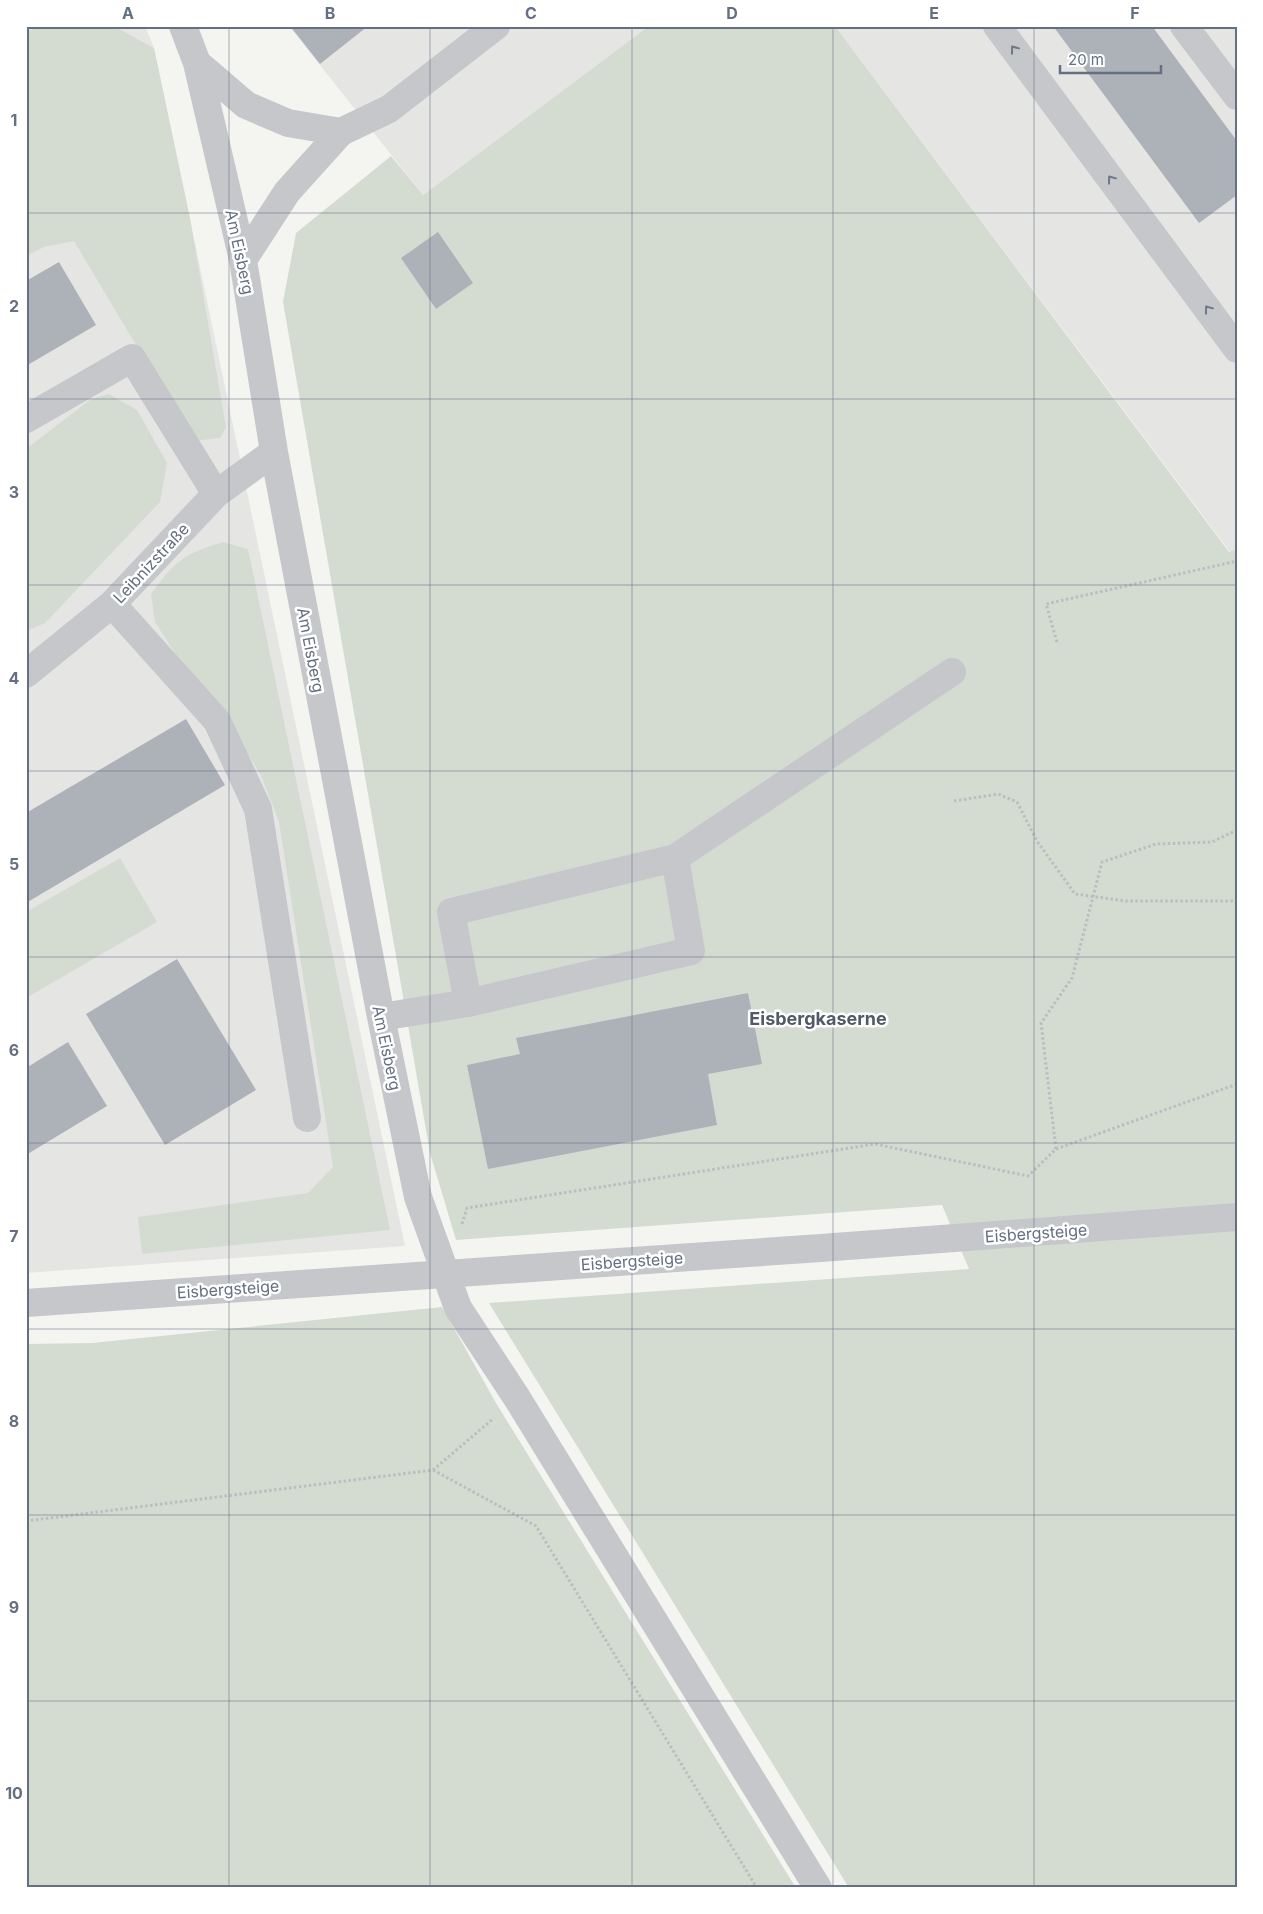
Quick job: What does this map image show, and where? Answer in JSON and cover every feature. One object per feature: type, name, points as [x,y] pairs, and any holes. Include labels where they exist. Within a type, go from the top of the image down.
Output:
[{"type":"street","name":"Am Eisberg","points":[[183,26],[197,63],[243,260],[274,452],[380,1017],[418,1196],[458,1308],[517,1398],[818,1888]]},
{"type":"street","points":[[243,260],[287,192],[341,132],[389,109],[496,26]]},
{"type":"street","points":[[997,26],[1237,348]]},
{"type":"street","points":[[1184,26],[1237,96]]},
{"type":"street","points":[[197,63],[246,105],[288,123],[341,132]]},
{"type":"street","points":[[26,419],[132,358],[216,494]]},
{"type":"street","name":"Leibnizstraße","points":[[27,672],[112,604],[216,494],[274,452]]},
{"type":"street","points":[[112,604],[217,721],[258,809],[307,1118]]},
{"type":"street","points":[[468,1003],[451,912],[674,858],[952,672]]},
{"type":"street","points":[[380,1017],[468,1003],[691,951],[674,858]]},
{"type":"street","name":"Eisbergsteige","points":[[26,1303],[1237,1217]]},
{"type":"path","points":[[1057,642],[1046,604],[1237,562]]},
{"type":"path","points":[[954,801],[998,794],[1017,802],[1037,840],[1075,894],[1126,902],[1232,901],[1237,903]]},
{"type":"path","points":[[1056,1149],[1041,1023],[1072,978],[1102,862],[1156,844],[1212,842],[1237,830]]},
{"type":"path","points":[[461,1227],[467,1208],[875,1144],[1028,1176],[1056,1149],[1237,1084]]},
{"type":"path","points":[[26,1521],[433,1470],[517,1398]]},
{"type":"path","points":[[433,1470],[536,1526],[757,1888]]},
{"type":"shaded area","points":[[26,26],[145,26],[154,48],[405,1246],[26,1273]]},
{"type":"shaded area","points":[[39,26],[113,26],[154,48],[190,218],[226,427],[220,438],[193,441],[74,241],[44,247],[26,256],[26,32]]},
{"type":"shaded area","points":[[289,26],[649,26],[423,195]]},
{"type":"shaded area","points":[[649,26],[835,26],[1229,552],[1237,549],[1237,1888],[849,1888],[489,1303],[969,1269],[942,1205],[456,1240],[430,1153],[283,302],[296,233],[391,156],[423,195]]},
{"type":"shaded area","points":[[835,26],[1237,26],[1237,549],[1230,552]]},
{"type":"shaded area","points":[[109,394],[137,410],[167,463],[160,502],[45,623],[26,631],[26,449],[91,399]]},
{"type":"shaded area","points":[[223,542],[248,549],[390,1230],[142,1254],[138,1217],[308,1193],[333,1167],[279,822],[261,775],[214,701],[182,664],[155,622],[151,594],[167,574],[189,555]]},
{"type":"shaded area","points":[[120,858],[157,922],[26,998],[26,912]]},
{"type":"shaded area","points":[[442,1307],[496,1403],[796,1888],[26,1888],[26,1344],[92,1343]]},
{"type":"building","points":[[290,26],[368,26],[320,64]]},
{"type":"building","points":[[1053,26],[1152,26],[1237,141],[1237,195],[1199,223]]},
{"type":"building","points":[[438,232],[473,283],[436,309],[401,258]]},
{"type":"building","points":[[59,262],[96,325],[26,366],[26,281]]},
{"type":"building","points":[[186,719],[225,785],[26,903],[26,813]]},
{"type":"building","points":[[177,959],[256,1090],[165,1145],[86,1014]]},
{"type":"building","points":[[748,993],[762,1064],[708,1074],[717,1125],[488,1169],[467,1065],[520,1054],[516,1038]]},
{"type":"building","points":[[68,1042],[107,1106],[26,1155],[26,1068]]},
{"type":"district","name":"Eisbergkaserne","points":[[818,1018]]}]
